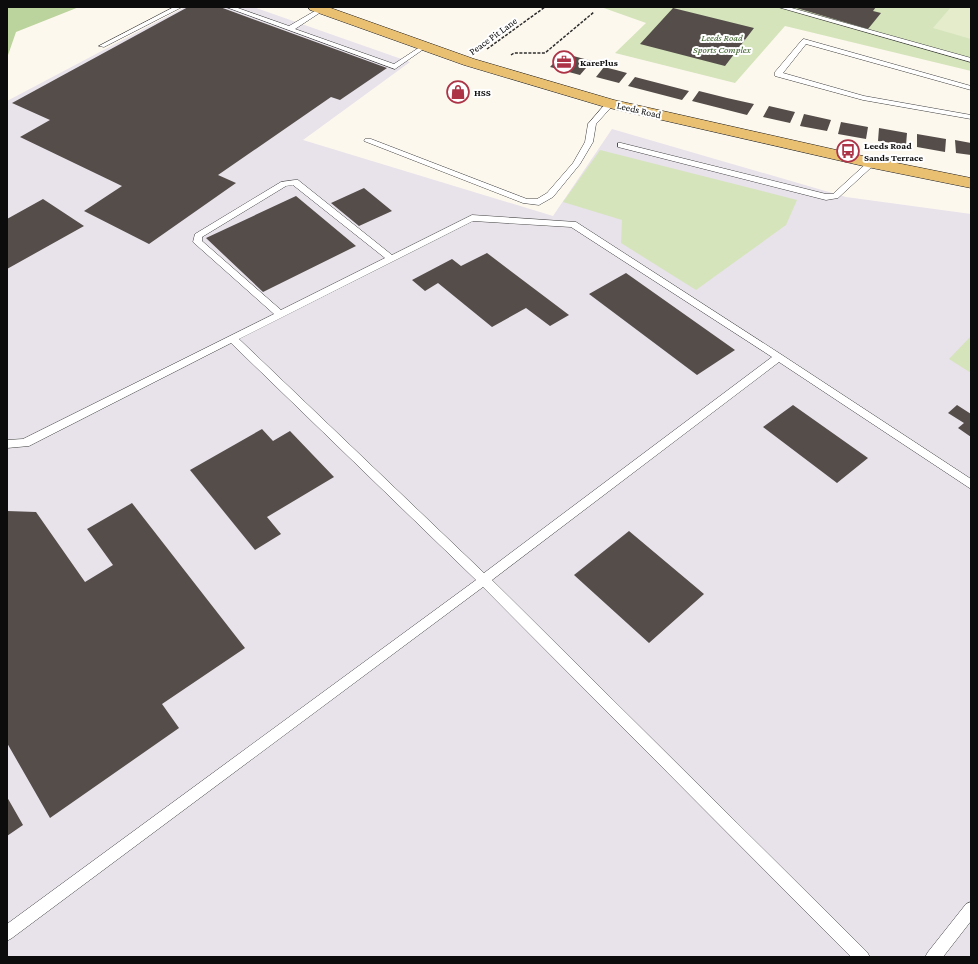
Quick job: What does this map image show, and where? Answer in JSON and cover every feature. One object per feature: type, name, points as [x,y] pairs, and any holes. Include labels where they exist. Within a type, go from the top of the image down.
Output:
[{"type":"main road","name":"Leeds Road","points":[[318,8],[469,62],[610,104],[971,184]]},
{"type":"lane","points":[[102,46],[179,7]]},
{"type":"lane","points":[[229,7],[395,67],[425,46]]},
{"type":"lane","points":[[781,7],[971,60]]},
{"type":"lane","points":[[290,29],[318,8]]},
{"type":"lane","points":[[971,88],[804,41],[778,74],[863,98],[971,117]]},
{"type":"lane","points":[[368,141],[526,201],[539,202],[550,195],[576,164],[589,142],[592,124],[610,104]]},
{"type":"lane","points":[[621,145],[826,197],[835,196],[872,163]]},
{"type":"lane","points":[[280,314],[197,242],[197,239],[198,236],[284,184],[295,182],[390,258]]},
{"type":"lane","points":[[7,444],[25,444],[390,258],[472,218],[573,224],[779,357],[971,485]]},
{"type":"lane","points":[[232,338],[484,580],[862,957]]},
{"type":"lane","points":[[7,933],[484,580],[779,357]]},
{"type":"lane","points":[[933,957],[971,909]]},
{"type":"path","name":"Peace Pit Lane","points":[[469,62],[545,7]]},
{"type":"path","points":[[492,68],[514,53],[545,52],[594,12]]},
{"type":"shaded area","points":[[185,7],[253,7],[410,62],[303,140],[553,216],[612,129],[846,197],[971,214],[971,957],[7,957],[7,101]]},
{"type":"green space","points":[[7,7],[79,7],[16,32],[7,58]]},
{"type":"green space","name":"Leeds Road Sports Complex","points":[[601,7],[971,7],[971,71],[785,26],[735,83],[615,53],[646,23]]},
{"type":"green space","points":[[951,7],[971,7],[971,39],[933,28]]},
{"type":"green space","points":[[600,150],[797,200],[786,225],[696,290],[621,243],[622,220],[563,202]]},
{"type":"green space","points":[[971,336],[971,373],[949,359]]},
{"type":"building","points":[[188,7],[220,7],[387,68],[340,100],[331,97],[218,175],[236,183],[149,244],[84,211],[122,186],[20,137],[50,120],[12,103]]},
{"type":"building","points":[[793,7],[876,7],[873,11],[881,13],[868,29]]},
{"type":"building","points":[[673,8],[754,28],[725,66],[640,44]]},
{"type":"building","points":[[563,53],[592,61],[580,75],[550,67]]},
{"type":"building","points":[[604,67],[627,73],[619,83],[596,77]]},
{"type":"building","points":[[635,77],[689,91],[682,100],[628,86]]},
{"type":"building","points":[[699,91],[754,104],[747,115],[692,101]]},
{"type":"building","points":[[769,106],[795,112],[790,123],[763,117]]},
{"type":"building","points":[[804,114],[831,120],[827,131],[800,126]]},
{"type":"building","points":[[841,122],[868,127],[866,139],[838,134]]},
{"type":"building","points":[[879,128],[907,133],[906,145],[878,141]]},
{"type":"building","points":[[917,134],[946,139],[945,152],[917,147]]},
{"type":"building","points":[[955,140],[971,143],[971,155],[956,153]]},
{"type":"building","points":[[364,188],[392,211],[359,226],[331,203]]},
{"type":"building","points":[[296,196],[356,246],[263,292],[206,238]]},
{"type":"building","points":[[43,199],[84,226],[7,269],[7,219]]},
{"type":"building","points":[[487,253],[569,315],[550,326],[526,308],[492,327],[438,283],[425,291],[412,280],[452,259],[461,266]]},
{"type":"building","points":[[626,273],[735,350],[697,375],[589,294]]},
{"type":"building","points":[[793,405],[868,458],[837,483],[763,427]]},
{"type":"building","points":[[957,405],[971,414],[971,437],[958,428],[964,423],[948,413]]},
{"type":"building","points":[[262,429],[273,441],[290,431],[334,477],[267,517],[281,534],[255,550],[190,470]]},
{"type":"building","points":[[132,503],[245,648],[162,704],[179,728],[50,818],[7,743],[7,511],[36,512],[85,582],[113,565],[87,529]]},
{"type":"building","points":[[629,531],[704,594],[649,643],[574,575]]},
{"type":"building","points":[[7,797],[23,825],[7,836]]},
{"type":"place","name":"KarePlus","points":[[564,62]]},
{"type":"place","name":"HSS","points":[[458,92]]},
{"type":"place","name":"Leeds Road Sands Terrace","points":[[848,151]]}]
